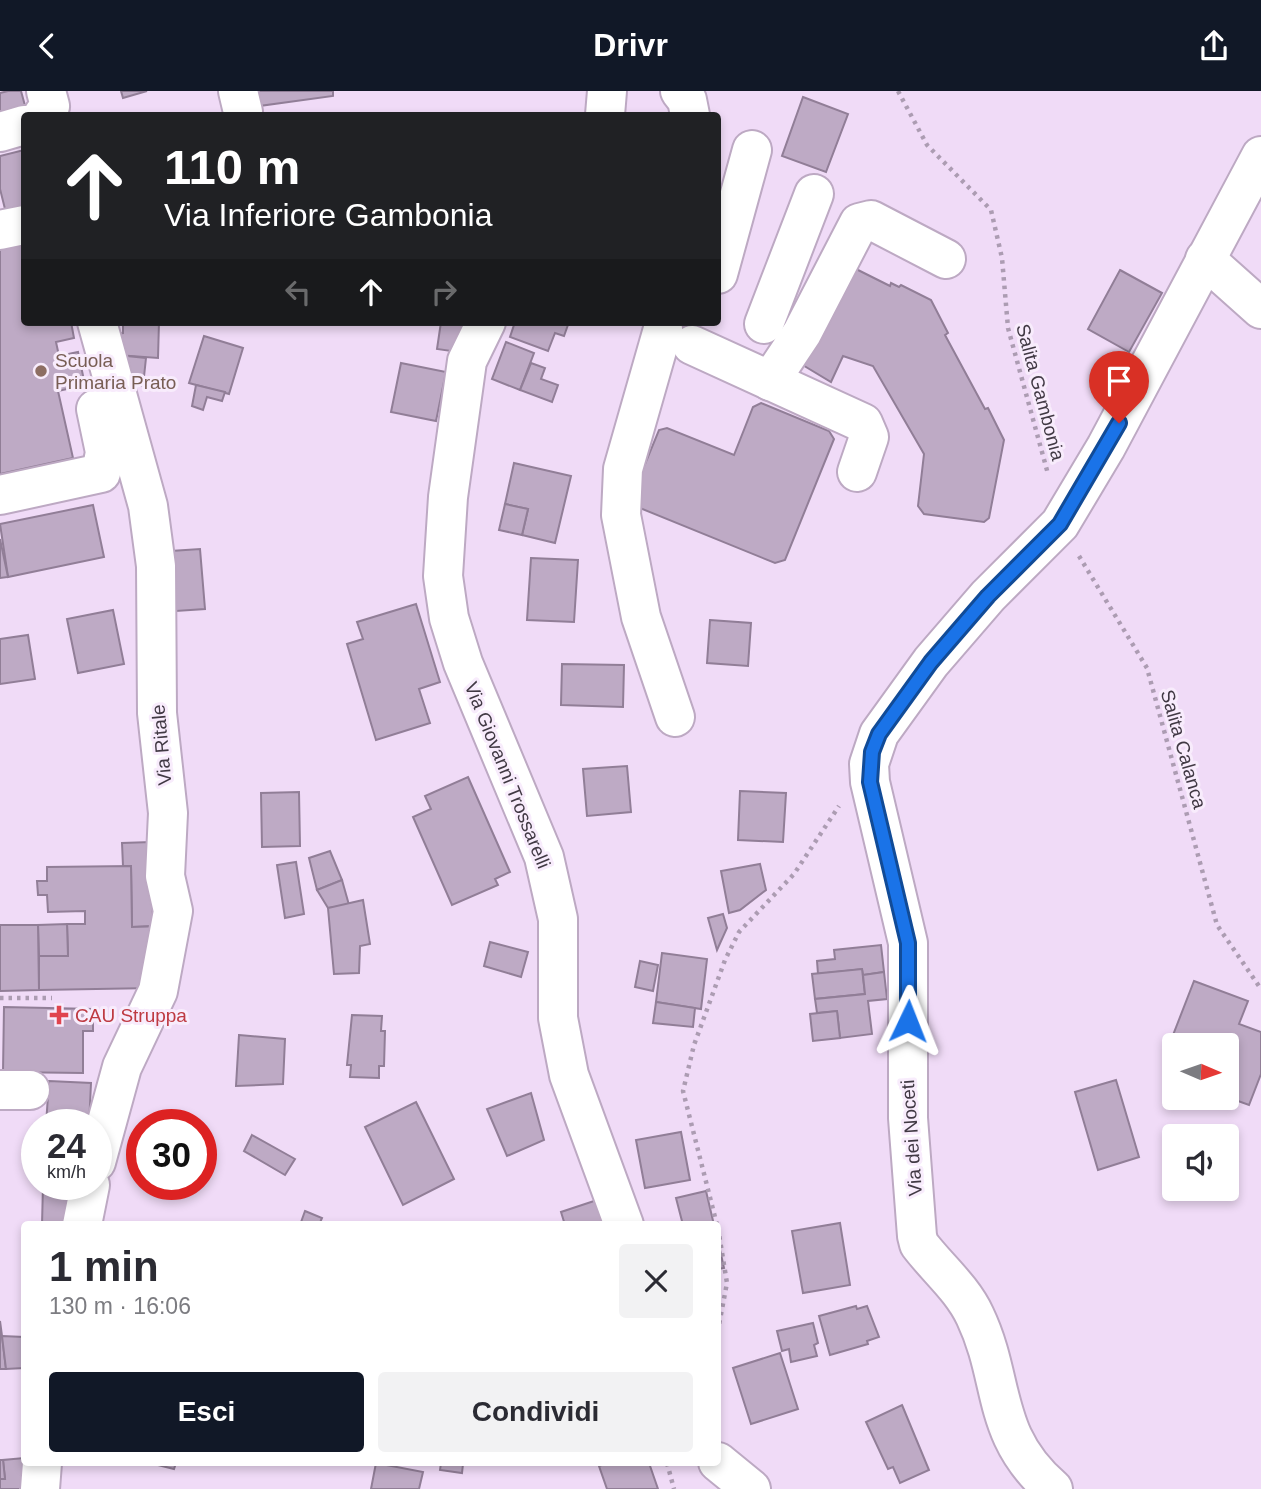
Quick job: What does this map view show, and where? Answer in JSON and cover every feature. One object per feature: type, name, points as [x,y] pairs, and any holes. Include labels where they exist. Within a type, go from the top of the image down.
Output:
[{"type":"street","points":[[45,112],[50,106],[46,91]]},
{"type":"street","points":[[68,91],[74,112]]},
{"type":"street","points":[[605,112],[607,91]]},
{"type":"street","points":[[680,91],[687,100],[689,112]]},
{"type":"street","points":[[0,132],[21,126]]},
{"type":"street","points":[[721,263],[752,150]]},
{"type":"street","name":"Via dei Noceti","points":[[1053,1489],[1038,1476],[1016,1447],[1002,1414],[974,1315],[919,1244],[906,1181],[908,943],[870,782],[859,751],[879,734],[931,662],[988,596],[1060,524],[1106,447],[1261,156]]},
{"type":"street","points":[[764,324],[814,194]]},
{"type":"street","points":[[770,381],[802,333],[859,223],[871,220],[946,259]]},
{"type":"street","points":[[0,230],[21,226]]},
{"type":"street","points":[[794,244],[834,272]]},
{"type":"street","points":[[1205,259],[1261,309]]},
{"type":"street","points":[[0,495],[101,473],[105,465],[103,440],[77,326]]},
{"type":"street","name":"Via Ritale","points":[[98,326],[148,506],[156,566],[157,713],[167,813],[165,876],[173,911],[158,991],[122,1067],[111,1109]]},
{"type":"street","name":"Via Giovanni Trossarelli","points":[[484,326],[467,361],[448,496],[443,576],[449,618],[463,663],[544,857],[558,919],[558,1018],[569,1075],[623,1221]]},
{"type":"street","points":[[675,717],[641,617],[621,515],[623,469],[679,329],[770,381],[863,423],[869,437],[857,472]]},
{"type":"street","points":[[83,1221],[87,1200]]},
{"type":"street","points":[[721,1464],[751,1489]]},
{"type":"street","points":[[40,1489],[42,1466]]},
{"type":"path","name":"Salita Gambonia","points":[[898,91],[927,145],[991,210],[1002,258],[1008,328],[1032,407],[1060,524]]},
{"type":"path","name":"Salita Calanca","points":[[1060,524],[1147,668],[1217,925],[1261,989]]},
{"type":"path","points":[[716,1221],[683,1091],[694,1045],[725,960],[739,932],[794,874],[843,798]]},
{"type":"path","points":[[0,998],[52,997]]},
{"type":"path","points":[[721,1249],[727,1283],[721,1314]]},
{"type":"path","points":[[668,1466],[674,1489]]},
{"type":"building","points":[[21,91],[27,112],[0,120],[0,93]]},
{"type":"building","points":[[121,91],[147,91],[123,98]]},
{"type":"building","points":[[257,91],[333,91],[333,96],[259,106]]},
{"type":"building","points":[[803,97],[848,114],[826,172],[782,156]]},
{"type":"building","points":[[21,151],[21,210],[6,213],[0,189],[0,156]]},
{"type":"building","name":"Scuola Primaria Prato","points":[[21,244],[21,326],[72,326],[74,338],[56,342],[59,356],[78,352],[85,385],[58,391],[73,458],[0,474],[0,249]]},
{"type":"building","points":[[856,269],[890,286],[891,283],[899,287],[901,285],[931,300],[948,333],[945,335],[985,409],[988,408],[1004,440],[989,518],[984,522],[924,514],[918,506],[924,454],[873,366],[843,356],[831,382],[801,364]]},
{"type":"building","points":[[1120,270],[1162,293],[1129,352],[1088,329]]},
{"type":"building","points":[[123,326],[159,326],[158,358],[117,355],[115,334],[123,333]]},
{"type":"building","points":[[440,326],[468,326],[458,352],[437,349]]},
{"type":"building","points":[[514,326],[568,326],[564,336],[555,333],[548,351],[510,337]]},
{"type":"building","points":[[204,336],[243,348],[229,394],[189,383]]},
{"type":"building","points":[[506,342],[534,353],[520,390],[492,379]]},
{"type":"building","points":[[117,355],[146,358],[143,386],[114,383]]},
{"type":"building","points":[[401,363],[446,372],[436,421],[391,412]]},
{"type":"building","points":[[531,363],[545,368],[541,379],[558,385],[552,402],[520,390]]},
{"type":"building","points":[[196,385],[225,392],[222,401],[207,397],[203,410],[192,406]]},
{"type":"building","points":[[761,403],[829,431],[834,439],[785,560],[775,563],[635,506],[631,498],[659,430],[667,428],[734,455],[753,407]]},
{"type":"building","points":[[514,463],[571,476],[555,543],[522,535],[528,509],[505,504]]},
{"type":"building","points":[[505,504],[528,509],[522,535],[499,530]]},
{"type":"building","points":[[93,505],[104,557],[8,577],[0,524]]},
{"type":"building","points":[[0,539],[8,577],[0,578]]},
{"type":"building","points":[[200,549],[205,609],[176,611],[171,551]]},
{"type":"building","points":[[531,558],[578,560],[574,622],[527,620]]},
{"type":"building","points":[[416,604],[440,682],[419,689],[430,723],[376,740],[347,644],[363,639],[357,622]]},
{"type":"building","points":[[113,610],[124,664],[78,673],[67,619]]},
{"type":"building","points":[[710,620],[751,623],[748,666],[707,663]]},
{"type":"building","points":[[28,635],[35,679],[0,684],[0,639]]},
{"type":"building","points":[[562,664],[624,665],[623,707],[561,705]]},
{"type":"building","points":[[627,766],[631,812],[587,816],[583,769]]},
{"type":"building","points":[[468,777],[510,872],[495,879],[498,885],[452,905],[413,817],[431,809],[425,796]]},
{"type":"building","points":[[740,791],[786,793],[783,842],[738,840]]},
{"type":"building","points":[[299,792],[300,846],[262,847],[261,793]]},
{"type":"building","points":[[151,842],[153,926],[132,927],[131,866],[123,866],[122,843]]},
{"type":"building","points":[[330,851],[342,880],[317,890],[309,858]]},
{"type":"building","points":[[296,862],[304,914],[285,918],[277,865]]},
{"type":"building","points":[[760,864],[766,890],[740,910],[729,913],[721,871]]},
{"type":"building","points":[[131,866],[132,927],[165,926],[154,988],[39,990],[39,956],[68,956],[67,924],[85,924],[85,911],[48,912],[47,895],[38,895],[37,881],[47,881],[47,867]]},
{"type":"building","points":[[342,880],[349,905],[328,908],[317,890]]},
{"type":"building","points":[[363,900],[370,944],[360,946],[359,973],[334,974],[328,908]]},
{"type":"building","points":[[723,914],[727,928],[717,950],[708,918]]},
{"type":"building","points":[[67,924],[68,956],[39,956],[38,925]]},
{"type":"building","points":[[0,925],[38,925],[39,990],[0,991]]},
{"type":"building","points":[[490,942],[528,952],[521,977],[484,966]]},
{"type":"building","points":[[881,945],[884,972],[863,975],[862,969],[818,974],[817,961],[835,959],[834,950]]},
{"type":"building","points":[[662,953],[707,959],[701,1009],[656,1002]]},
{"type":"building","points":[[640,961],[658,965],[653,991],[635,987]]},
{"type":"building","points":[[862,969],[865,994],[815,999],[812,974]]},
{"type":"building","points":[[884,972],[887,999],[868,1001],[872,1034],[840,1038],[837,1011],[817,1013],[815,999],[865,994],[863,975]]},
{"type":"building","points":[[1194,981],[1248,1001],[1239,1024],[1261,1032],[1261,1074],[1249,1105],[1239,1101],[1239,1033],[1174,1033]]},
{"type":"building","points":[[656,1002],[695,1008],[693,1027],[653,1023]]},
{"type":"building","points":[[4,1007],[93,1009],[93,1031],[83,1031],[83,1073],[3,1072]]},
{"type":"building","points":[[837,1011],[840,1038],[813,1041],[810,1014]]},
{"type":"building","points":[[352,1015],[382,1016],[381,1031],[385,1031],[384,1066],[379,1066],[379,1078],[350,1077],[351,1065],[347,1065]]},
{"type":"building","points":[[239,1035],[285,1039],[283,1084],[236,1086]]},
{"type":"building","points":[[1116,1080],[1139,1157],[1098,1170],[1075,1092]]},
{"type":"building","points":[[49,1081],[91,1083],[90,1109],[47,1109]]},
{"type":"building","points":[[531,1093],[544,1140],[507,1156],[487,1109]]},
{"type":"building","points":[[416,1102],[454,1179],[403,1205],[365,1127]]},
{"type":"building","points":[[681,1132],[690,1180],[645,1188],[636,1140]]},
{"type":"building","points":[[252,1135],[295,1159],[285,1175],[244,1151]]},
{"type":"building","points":[[706,1191],[713,1221],[682,1221],[676,1198]]},
{"type":"building","points":[[603,1198],[611,1221],[564,1221],[561,1212]]},
{"type":"building","points":[[43,1200],[83,1200],[78,1221],[42,1221]]},
{"type":"building","points":[[305,1211],[322,1218],[321,1221],[301,1221]]},
{"type":"building","points":[[840,1223],[850,1285],[803,1293],[792,1231]]},
{"type":"building","points":[[856,1306],[857,1309],[867,1306],[879,1337],[867,1341],[868,1344],[830,1355],[819,1316]]},
{"type":"building","points":[[0,1321],[2,1336],[6,1369],[0,1369]]},
{"type":"building","points":[[813,1323],[818,1343],[814,1345],[817,1356],[791,1362],[789,1349],[782,1351],[777,1331]]},
{"type":"building","points":[[2,1336],[21,1337],[21,1368],[6,1369]]},
{"type":"building","points":[[780,1353],[798,1409],[751,1424],[733,1368]]},
{"type":"building","points":[[902,1405],[929,1470],[900,1483],[893,1467],[888,1469],[866,1422]]},
{"type":"building","points":[[21,1458],[21,1466],[26,1466],[31,1489],[0,1489],[0,1479],[5,1479],[3,1460]]},
{"type":"building","points":[[0,1460],[3,1460],[5,1479],[0,1479]]},
{"type":"building","points":[[375,1466],[423,1472],[419,1489],[371,1489]]},
{"type":"building","points":[[441,1466],[463,1466],[462,1473],[440,1470]]},
{"type":"building","points":[[599,1466],[650,1466],[658,1489],[607,1489]]},
{"type":"place","name":"Scuola Primaria Prato","points":[[41,371]]},
{"type":"place","name":"CAU Struppa","points":[[59,1015]]},
{"type":"route","points":[[908,1021],[908,943],[870,782],[869,764],[872,752],[879,734],[931,662],[988,596],[1060,524],[1119,423]]}]
